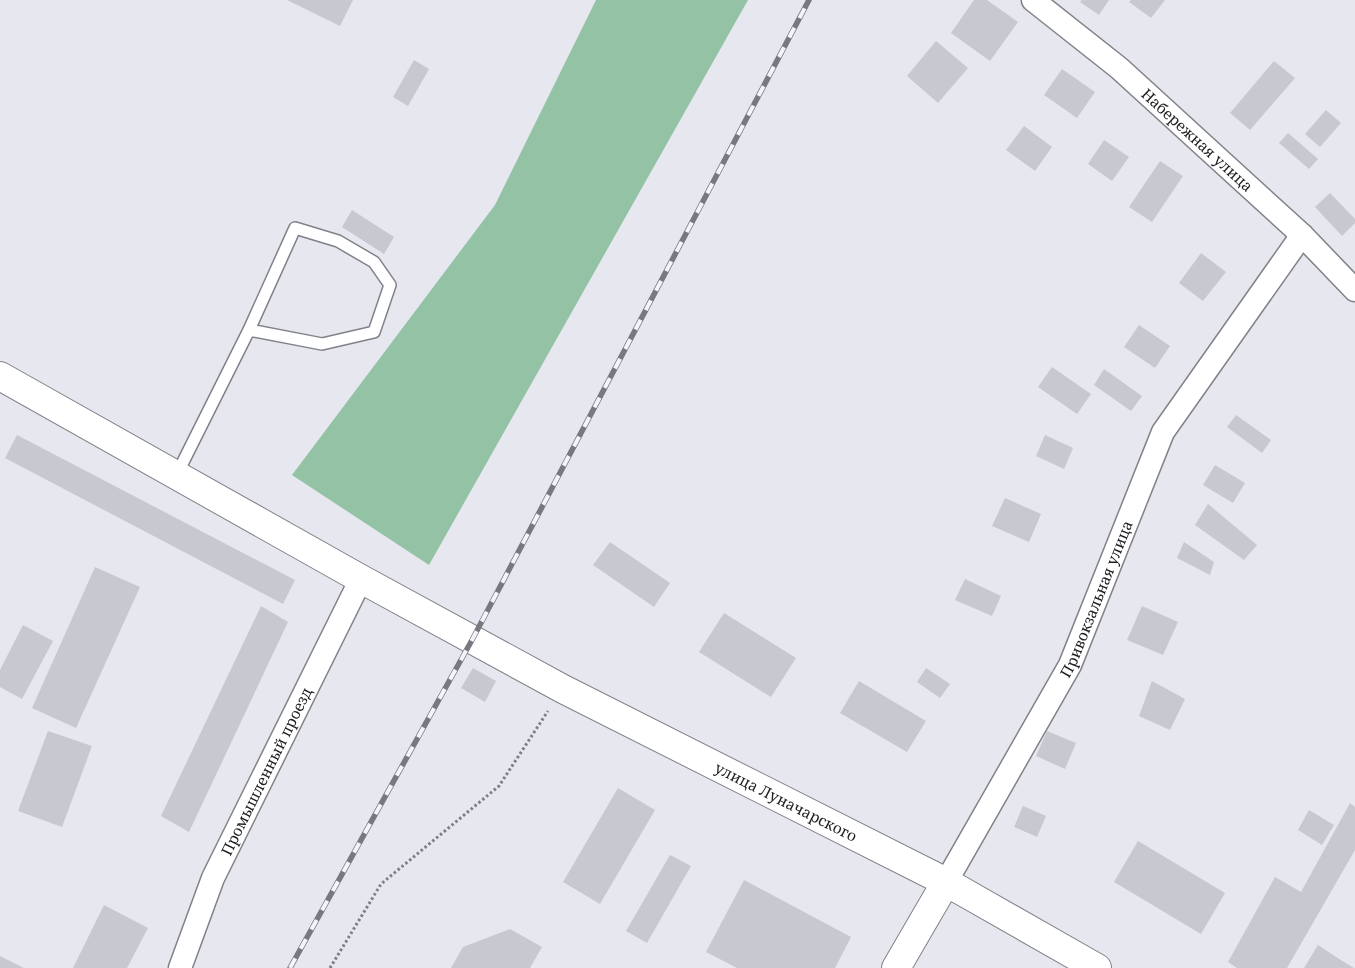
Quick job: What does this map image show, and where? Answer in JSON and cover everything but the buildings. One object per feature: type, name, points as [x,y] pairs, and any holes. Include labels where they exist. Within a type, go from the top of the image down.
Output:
[{"type":"main road","name":"улица Луначарского","points":[[0,376],[176,476],[562,689],[946,882],[1098,968]]},
{"type":"main road","name":"Привокзальная улица","points":[[896,968],[946,882]]},
{"type":"street","name":"Набережная улица","points":[[1033,0],[1119,68],[1302,235],[1355,290]]},
{"type":"street","name":"Привокзальная улица","points":[[946,882],[1070,665],[1163,432],[1302,235]]},
{"type":"street","name":"Промышленный проезд","points":[[180,968],[213,878],[361,579]]},
{"type":"lane","points":[[176,476],[249,330],[295,228],[338,242],[374,262],[390,285],[374,332],[322,344],[249,330]]},
{"type":"path","points":[[330,968],[381,884],[499,786],[562,689]]},
{"type":"green space","points":[[596,0],[748,0],[429,565],[292,475],[495,205]]},
{"type":"railway","points":[[290,968],[472,640],[809,0]]}]
